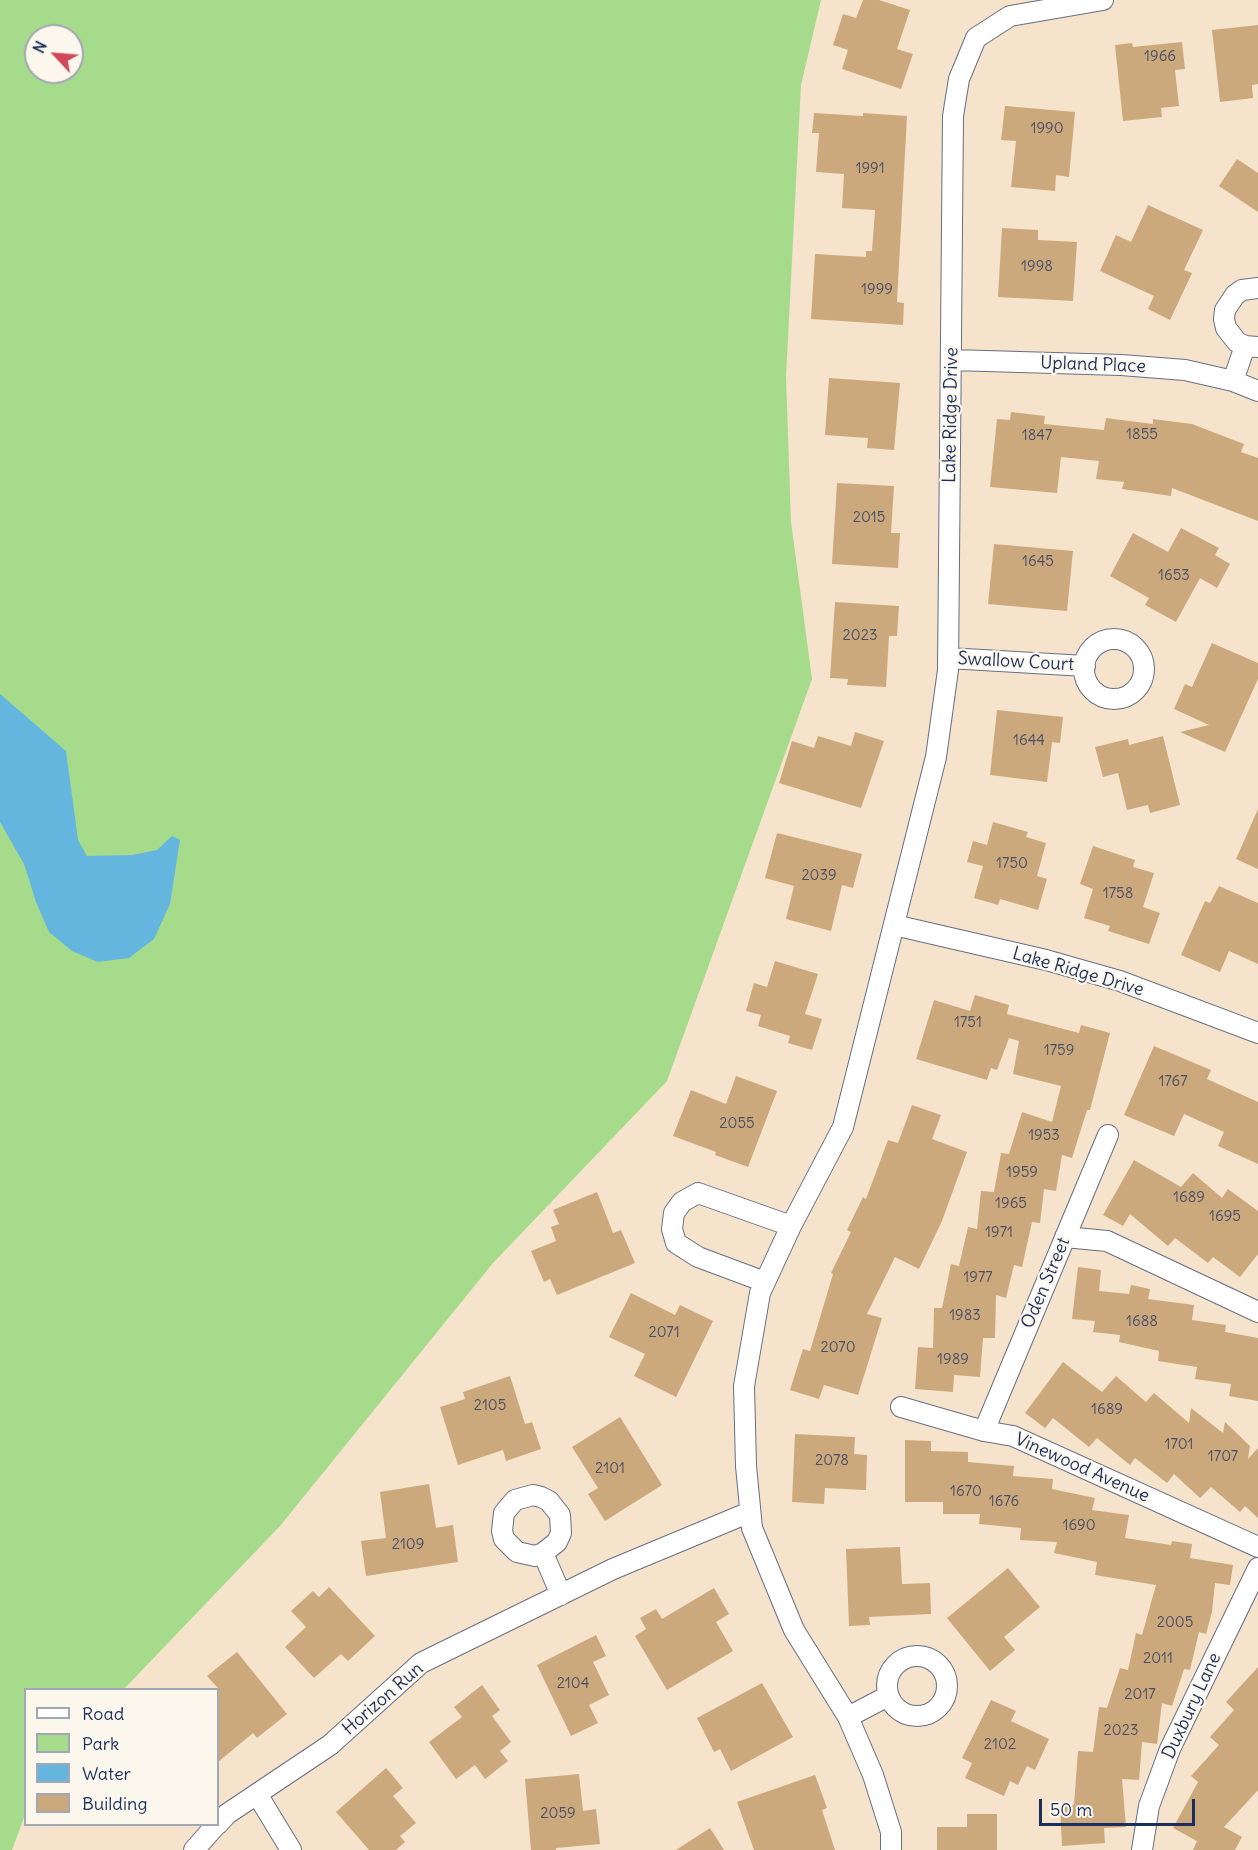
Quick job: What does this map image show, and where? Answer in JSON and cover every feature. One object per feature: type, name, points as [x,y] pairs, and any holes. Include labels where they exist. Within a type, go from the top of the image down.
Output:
[{"type":"street","name":"Lake Ridge Drive","points":[[891,1850],[891,1832],[873,1775],[848,1717],[794,1630],[752,1528],[746,1466],[744,1386],[760,1293],[791,1226],[843,1126],[936,757],[948,670],[953,116],[958,79],[976,38],[1010,16],[1103,0]]},
{"type":"street","points":[[1233,381],[1251,347],[1237,342],[1226,328],[1226,310],[1235,295],[1242,290],[1258,288]]},
{"type":"street","name":"Upland Place","points":[[952,360],[1121,365],[1185,370],[1233,381],[1258,391]]},
{"type":"street","name":"Swallow Court","points":[[948,658],[1084,666]]},
{"type":"street","name":"Lake Ridge Drive","points":[[894,925],[1046,960],[1120,981],[1258,1034]]},
{"type":"street","name":"Oden Street","points":[[984,1431],[1108,1135]]},
{"type":"street","points":[[765,1282],[698,1257],[676,1243],[672,1229],[674,1213],[682,1202],[698,1192],[791,1226]]},
{"type":"street","points":[[1065,1237],[1107,1241],[1258,1312]]},
{"type":"street","name":"Vinewood Avenue","points":[[901,1407],[984,1431],[1013,1436],[1258,1547]]},
{"type":"street","name":"Horizon Run","points":[[219,1822],[227,1814],[330,1745],[421,1663],[613,1569],[750,1512]]},
{"type":"street","points":[[543,1553],[561,1595]]},
{"type":"street","name":"Duxbury Lane","points":[[1142,1850],[1149,1806],[1170,1749],[1258,1568]]},
{"type":"street","points":[[848,1717],[888,1696]]},
{"type":"street","points":[[256,1794],[291,1850]]},
{"type":"street","name":"Horizon Run","points":[[194,1850],[215,1826]]},
{"type":"green space","points":[[0,0],[821,0],[801,85],[786,377],[791,522],[812,679],[667,1081],[493,1263],[280,1526],[125,1688],[24,1688],[24,1818],[12,1850],[0,1850]]},
{"type":"water","points":[[0,694],[66,751],[78,840],[87,856],[132,855],[157,850],[172,836],[180,840],[170,904],[154,939],[129,958],[98,962],[72,951],[49,932],[36,902],[24,864],[0,822]]},
{"type":"building","points":[[863,0],[879,0],[910,10],[897,49],[913,54],[901,89],[842,69],[848,50],[833,45],[843,14],[856,18]]},
{"type":"building","points":[[1258,25],[1258,84],[1252,85],[1253,98],[1220,102],[1212,30]]},
{"type":"building","points":[[1182,42],[1185,69],[1175,70],[1179,106],[1161,108],[1162,117],[1123,121],[1115,45],[1132,43],[1133,47]]},
{"type":"building","points":[[1005,106],[1075,112],[1069,177],[1056,175],[1055,191],[1011,187],[1016,141],[1001,140]]},
{"type":"building","points":[[814,113],[907,116],[897,302],[904,303],[903,325],[811,319],[815,254],[866,257],[866,251],[872,251],[875,210],[842,208],[844,174],[816,172],[819,133],[812,133]]},
{"type":"building","points":[[1237,159],[1258,173],[1258,212],[1219,186]]},
{"type":"building","points":[[1148,205],[1203,230],[1184,270],[1192,273],[1170,320],[1148,309],[1154,296],[1100,271],[1116,235],[1131,242]]},
{"type":"building","points":[[1002,228],[1038,230],[1038,240],[1077,242],[1073,301],[998,297]]},
{"type":"building","points":[[829,378],[900,383],[894,450],[867,448],[868,438],[825,435]]},
{"type":"building","points":[[1011,412],[1045,416],[1044,424],[1104,430],[1106,418],[1153,424],[1153,419],[1192,424],[1244,444],[1241,452],[1258,458],[1258,521],[1172,488],[1171,496],[1122,489],[1124,482],[1096,479],[1099,461],[1061,457],[1057,493],[990,487],[997,419],[1010,420]]},
{"type":"building","points":[[837,483],[894,486],[891,533],[900,533],[898,568],[832,564]]},
{"type":"building","points":[[1181,528],[1219,548],[1215,555],[1230,564],[1217,588],[1200,578],[1176,622],[1145,605],[1149,598],[1110,576],[1133,533],[1168,552]]},
{"type":"building","points":[[994,544],[1073,551],[1067,611],[988,604]]},
{"type":"building","points":[[835,602],[899,606],[897,636],[889,636],[886,687],[847,685],[848,679],[830,678]]},
{"type":"building","points":[[1212,643],[1258,663],[1258,679],[1225,752],[1180,732],[1209,725],[1174,709],[1185,684],[1192,687]]},
{"type":"building","points":[[997,710],[1063,717],[1060,743],[1052,742],[1047,782],[990,775]]},
{"type":"building","points":[[855,732],[884,741],[861,808],[779,783],[792,741],[814,748],[818,736],[851,746]]},
{"type":"building","points":[[1163,736],[1180,805],[1150,813],[1148,805],[1127,810],[1118,773],[1103,777],[1095,747],[1128,739],[1129,745]]},
{"type":"building","points":[[1258,809],[1258,869],[1236,859]]},
{"type":"building","points":[[993,822],[1028,832],[1026,837],[1046,843],[1037,876],[1047,879],[1038,910],[1000,899],[998,905],[974,898],[983,866],[967,862],[973,841],[987,845]]},
{"type":"building","points":[[777,833],[862,854],[853,888],[842,885],[831,931],[786,919],[794,886],[765,878]]},
{"type":"building","points":[[1093,846],[1135,860],[1133,867],[1154,873],[1143,907],[1160,913],[1149,944],[1108,931],[1110,926],[1084,918],[1093,889],[1080,884]]},
{"type":"building","points":[[1219,886],[1258,903],[1258,964],[1229,951],[1220,972],[1181,955],[1205,901],[1210,903]]},
{"type":"building","points":[[775,961],[818,974],[805,1014],[822,1019],[812,1050],[788,1043],[790,1036],[758,1026],[761,1015],[746,1011],[754,983],[767,987]]},
{"type":"building","points":[[975,995],[1009,1005],[1007,1014],[1079,1033],[1081,1025],[1110,1033],[1090,1110],[1087,1110],[1072,1158],[1062,1155],[1056,1191],[1044,1189],[1040,1223],[1032,1222],[1022,1267],[1014,1265],[1006,1298],[996,1295],[995,1338],[983,1338],[980,1377],[954,1375],[953,1392],[915,1389],[918,1347],[933,1348],[934,1308],[942,1308],[951,1264],[959,1266],[968,1227],[977,1229],[981,1191],[994,1192],[1001,1153],[1009,1154],[1022,1112],[1052,1122],[1061,1086],[1013,1074],[1019,1041],[1009,1038],[997,1070],[991,1068],[987,1080],[916,1059],[934,1000],[970,1011]]},
{"type":"building","points":[[1154,1046],[1211,1070],[1207,1079],[1258,1102],[1258,1164],[1218,1146],[1224,1132],[1184,1114],[1174,1136],[1124,1115]]},
{"type":"building","points":[[736,1076],[777,1091],[748,1167],[673,1136],[691,1090],[726,1104]]},
{"type":"building","points":[[912,1105],[941,1115],[932,1139],[967,1152],[942,1221],[919,1269],[895,1257],[867,1314],[882,1318],[858,1395],[824,1385],[819,1399],[790,1390],[803,1349],[810,1351],[833,1274],[831,1273],[851,1232],[847,1230],[863,1197],[866,1199],[888,1140],[898,1143]]},
{"type":"building","points":[[1134,1160],[1181,1187],[1193,1173],[1222,1198],[1228,1189],[1258,1211],[1258,1254],[1240,1277],[1213,1257],[1208,1263],[1175,1238],[1168,1246],[1130,1214],[1123,1226],[1103,1215]]},
{"type":"building","points":[[597,1192],[613,1233],[621,1230],[635,1263],[557,1295],[550,1279],[544,1282],[531,1251],[556,1241],[551,1227],[559,1224],[553,1210]]},
{"type":"building","points":[[1078,1267],[1101,1270],[1099,1291],[1129,1294],[1131,1285],[1150,1289],[1148,1299],[1194,1305],[1192,1320],[1226,1325],[1225,1332],[1258,1338],[1258,1401],[1229,1396],[1231,1384],[1195,1379],[1197,1367],[1158,1361],[1159,1351],[1119,1342],[1120,1335],[1093,1332],[1095,1321],[1072,1319]]},
{"type":"building","points":[[631,1293],[675,1315],[680,1305],[713,1321],[676,1397],[634,1376],[645,1354],[609,1337]]},
{"type":"building","points":[[1063,1362],[1102,1392],[1116,1376],[1146,1402],[1154,1393],[1189,1423],[1191,1408],[1223,1433],[1225,1422],[1250,1446],[1248,1459],[1258,1448],[1258,1518],[1245,1506],[1240,1512],[1211,1487],[1200,1498],[1174,1474],[1167,1483],[1135,1458],[1130,1465],[1097,1438],[1089,1447],[1053,1418],[1045,1428],[1025,1413]]},
{"type":"building","points":[[510,1376],[525,1424],[532,1422],[541,1449],[506,1461],[503,1450],[458,1465],[440,1407],[465,1399],[463,1392]]},
{"type":"building","points":[[620,1417],[662,1485],[605,1521],[588,1494],[598,1488],[572,1447]]},
{"type":"building","points":[[795,1434],[855,1437],[854,1454],[867,1455],[866,1490],[825,1488],[824,1504],[792,1502]]},
{"type":"building","points":[[905,1440],[931,1441],[931,1451],[968,1452],[968,1462],[1014,1466],[1013,1476],[1053,1479],[1052,1489],[1095,1498],[1092,1510],[1129,1515],[1125,1538],[1171,1545],[1172,1541],[1192,1544],[1190,1558],[1233,1565],[1230,1585],[1215,1583],[1212,1612],[1206,1634],[1199,1632],[1190,1670],[1184,1669],[1172,1706],[1162,1703],[1157,1744],[1142,1742],[1139,1780],[1122,1779],[1126,1827],[1104,1828],[1105,1843],[1062,1846],[1060,1806],[1074,1805],[1078,1751],[1093,1752],[1099,1707],[1107,1708],[1120,1668],[1128,1670],[1136,1633],[1142,1635],[1156,1585],[1095,1575],[1097,1562],[1054,1553],[1057,1542],[1020,1540],[1021,1528],[979,1524],[980,1514],[943,1514],[943,1502],[905,1502]]},
{"type":"building","points":[[429,1484],[436,1528],[453,1525],[458,1562],[366,1576],[361,1541],[386,1538],[380,1492]]},
{"type":"building","points":[[900,1547],[902,1584],[930,1583],[931,1614],[869,1617],[870,1625],[849,1626],[846,1549]]},
{"type":"building","points":[[1008,1568],[1040,1607],[1004,1637],[1015,1650],[990,1671],[947,1618]]},
{"type":"building","points":[[329,1587],[375,1636],[348,1661],[341,1654],[314,1678],[285,1647],[306,1627],[291,1611],[313,1591],[319,1597]]},
{"type":"building","points":[[714,1588],[729,1614],[716,1622],[733,1651],[667,1690],[635,1636],[646,1629],[640,1618],[656,1609],[662,1619]]},
{"type":"building","points":[[596,1635],[606,1656],[593,1662],[609,1695],[589,1705],[598,1723],[571,1736],[537,1665]]},
{"type":"building","points":[[237,1652],[287,1714],[257,1738],[253,1733],[219,1761],[219,1688],[207,1676]]},
{"type":"building","points":[[1258,1667],[1258,1790],[1224,1827],[1242,1837],[1235,1850],[1193,1850],[1197,1841],[1173,1828],[1198,1782],[1191,1776],[1219,1745],[1210,1737],[1234,1710],[1226,1702]]},
{"type":"building","points":[[762,1683],[793,1737],[731,1771],[720,1749],[714,1752],[697,1718]]},
{"type":"building","points":[[482,1685],[500,1710],[492,1716],[511,1742],[500,1751],[508,1761],[485,1779],[475,1765],[456,1779],[429,1742],[462,1717],[454,1707]]},
{"type":"building","points":[[991,1700],[1016,1711],[1011,1721],[1049,1739],[1035,1770],[1027,1766],[1018,1785],[1010,1781],[1004,1796],[965,1778],[972,1763],[962,1758]]},
{"type":"building","points":[[386,1768],[403,1788],[393,1796],[416,1823],[400,1836],[405,1842],[396,1850],[369,1850],[336,1812]]},
{"type":"building","points":[[579,1774],[583,1811],[596,1809],[600,1844],[556,1848],[556,1850],[531,1850],[525,1779]]},
{"type":"building","points":[[815,1775],[827,1808],[822,1810],[835,1850],[754,1850],[737,1802]]},
{"type":"building","points":[[967,1814],[997,1814],[997,1850],[937,1850],[937,1827],[967,1827]]},
{"type":"building","points":[[710,1828],[724,1850],[676,1850]]}]
